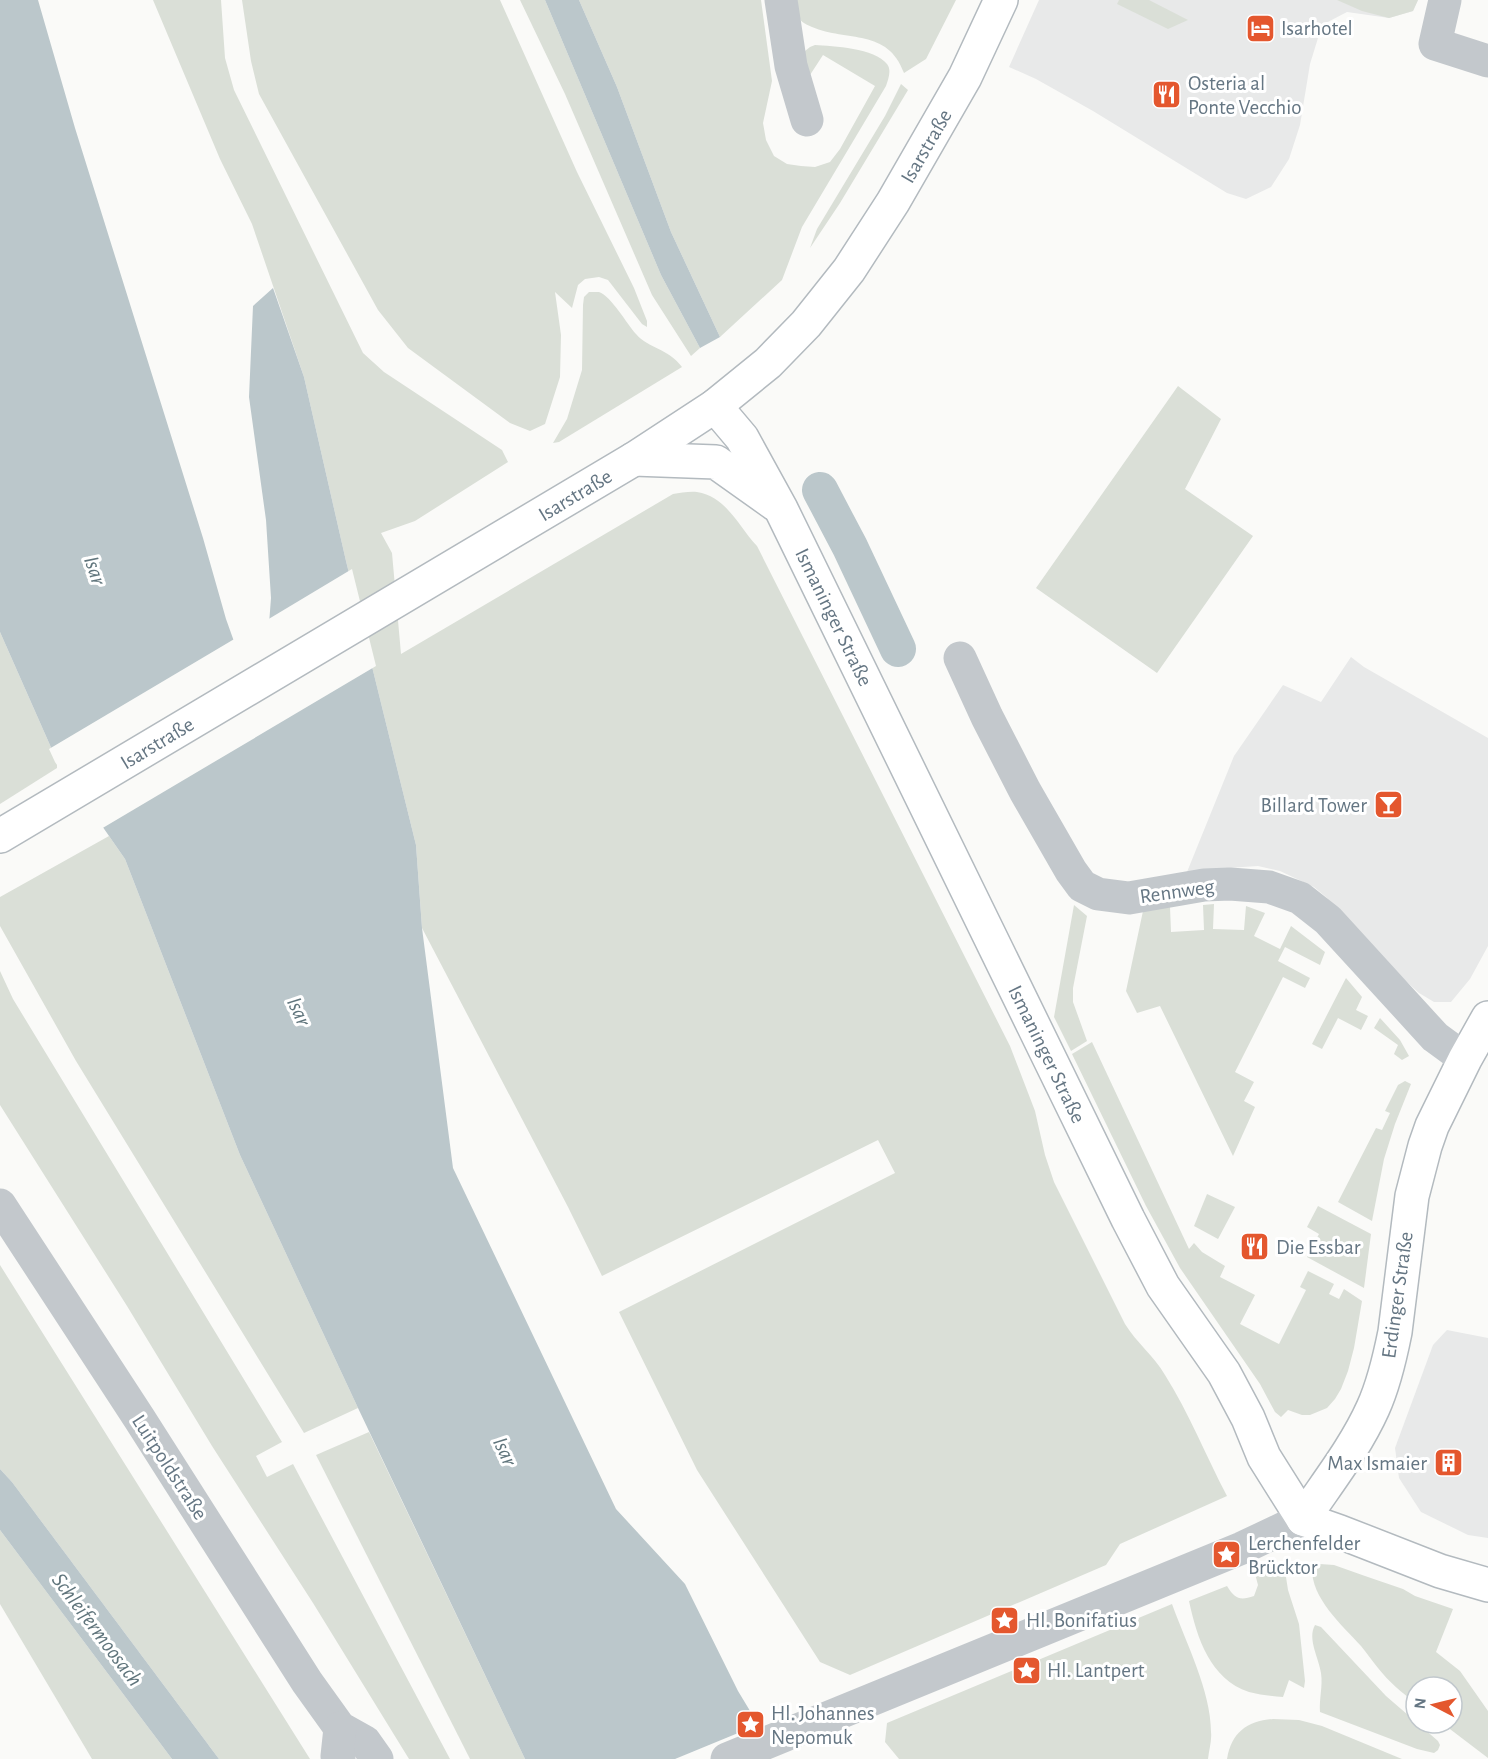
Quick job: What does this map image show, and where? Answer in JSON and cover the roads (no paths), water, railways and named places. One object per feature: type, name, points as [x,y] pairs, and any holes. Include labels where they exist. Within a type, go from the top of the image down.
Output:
[{"type":"street","points":[[781,0],[791,66],[807,120]]},
{"type":"street","name":"Isarstraße","points":[[0,836],[634,459],[715,406],[768,363],[789,344],[849,270],[893,202],[965,77],[1001,0]]},
{"type":"street","points":[[1445,0],[1436,44],[1488,61]]},
{"type":"street","name":"Ismaninger Straße","points":[[715,406],[742,438],[781,509],[1128,1219],[1163,1286],[1224,1373],[1248,1418],[1264,1457],[1303,1519]]},
{"type":"street","points":[[634,459],[716,462],[781,509]]},
{"type":"street","name":"Rennweg","points":[[960,658],[1025,791],[1082,886],[1098,894],[1129,898],[1204,885],[1230,884],[1269,887],[1300,898],[1328,920],[1435,1037],[1465,1059]]},
{"type":"street","name":"Erdinger Straße","points":[[1303,1519],[1358,1438],[1377,1398],[1395,1332],[1412,1196],[1432,1126],[1488,1017]]},
{"type":"street","name":"Luitpoldstraße","points":[[0,1205],[307,1682],[339,1744],[365,1742],[377,1759]]},
{"type":"street","points":[[727,1759],[1242,1548],[1303,1519],[1440,1572],[1488,1585]]},
{"type":"water","name":"Isar","points":[[0,0],[38,0],[226,619],[236,647],[257,662],[267,650],[271,598],[266,520],[249,397],[253,306],[273,288],[304,377],[346,561],[416,845],[422,928],[453,1168],[616,1509],[685,1584],[738,1691],[779,1759],[525,1759],[240,1155],[125,859],[57,761],[0,632]]},
{"type":"water","points":[[545,0],[579,0],[617,87],[671,232],[720,337],[700,348],[661,275]]},
{"type":"water","name":"Schleifermoosach","points":[[0,1469],[219,1759],[172,1759],[0,1530]]},
{"type":"waterway","points":[[820,490],[850,547],[898,649]]},
{"type":"place","name":"Isarhotel","points":[[1260,28]]},
{"type":"place","name":"Osteria al Ponte Vecchio","points":[[1167,95]]},
{"type":"place","name":"Billard Tower","points":[[1388,805]]},
{"type":"place","name":"Die Essbar","points":[[1255,1247]]},
{"type":"place","name":"Max Ismaier","points":[[1448,1463]]},
{"type":"place","name":"Lerchenfelder Brücktor","points":[[1227,1555]]},
{"type":"place","name":"Hl. Bonifatius","points":[[1005,1620]]},
{"type":"place","name":"Hl. Lantpert","points":[[1026,1670]]},
{"type":"place","name":"Hl. Johannes Nepomuk","points":[[750,1725]]}]
